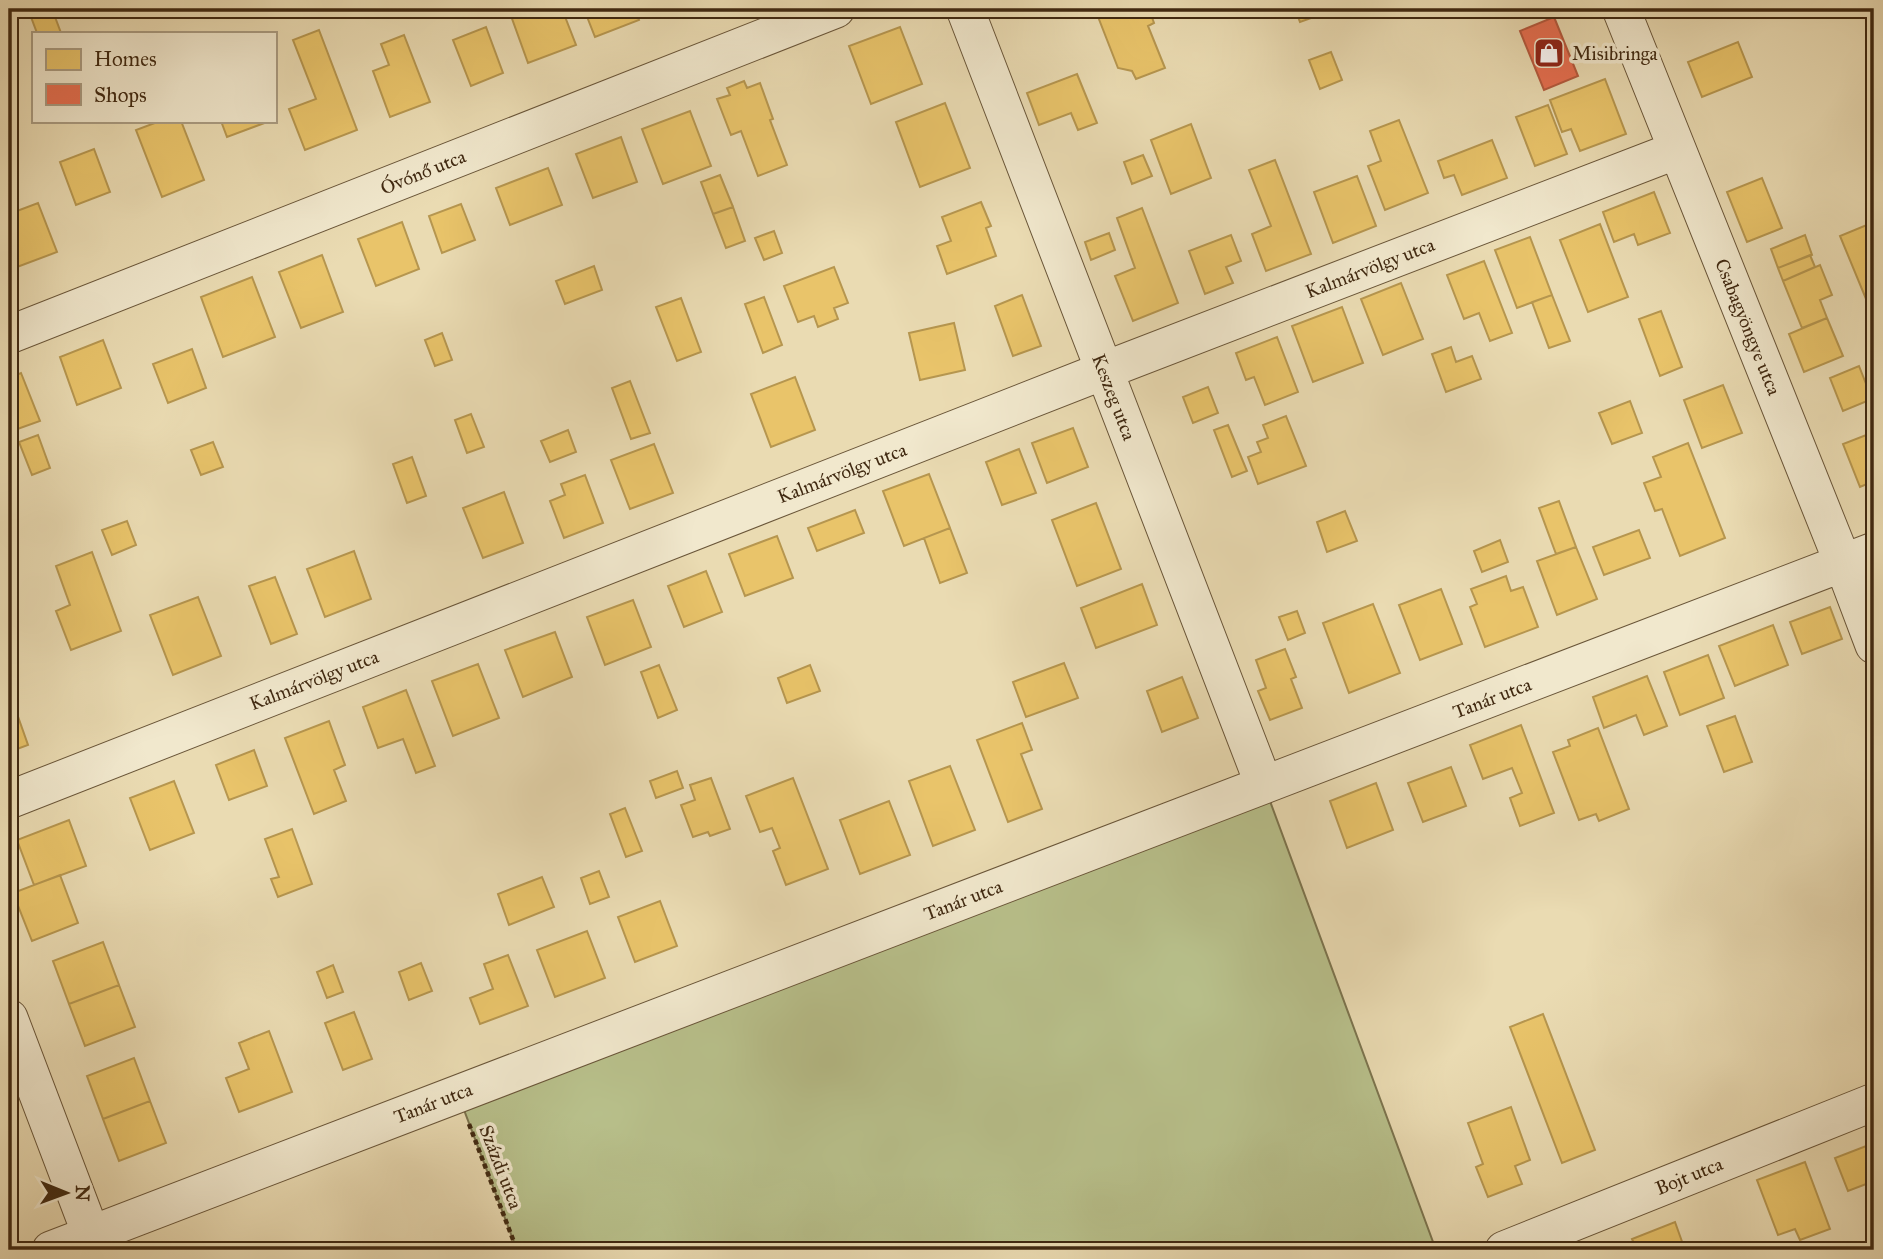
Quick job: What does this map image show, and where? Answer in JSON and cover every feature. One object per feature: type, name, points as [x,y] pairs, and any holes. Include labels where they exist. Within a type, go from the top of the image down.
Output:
[{"type":"street","name":"Óvónő utca","points":[[9,335],[836,9]]},
{"type":"street","name":"Keszeg utca","points":[[965,9],[1264,785]]},
{"type":"street","name":"Csabagyöngye utca","points":[[1621,9],[1677,150],[1859,557],[1874,645]]},
{"type":"street","name":"Kalmárvölgy utca","points":[[9,800],[1103,371],[1677,150]]},
{"type":"street","name":"Tanár utca","points":[[51,1250],[94,1242],[458,1094],[1859,557]]},
{"type":"street","points":[[9,1018],[94,1242]]},
{"type":"street","name":"Bojt utca","points":[[1504,1250],[1874,1102]]},
{"type":"path","name":"Százdi utca","points":[[458,1094],[517,1250]]},
{"type":"green space","points":[[1264,785],[1436,1250],[517,1250],[458,1094]]},
{"type":"building: Homes","points":[[28,9],[52,9],[61,32],[37,32]]},
{"type":"building: Homes","points":[[522,9],[562,9],[576,45],[528,63],[510,13]]},
{"type":"building: Homes","points":[[584,9],[635,9],[639,20],[595,37]]},
{"type":"building: Homes","points":[[1095,9],[1149,9],[1154,23],[1148,26],[1165,68],[1136,79],[1132,71],[1118,68]]},
{"type":"building: Homes","points":[[1295,9],[1314,9],[1317,16],[1300,22]]},
{"type":"building: Homes","points":[[486,27],[503,73],[471,86],[453,40]]},
{"type":"building: Homes","points":[[900,27],[922,84],[871,104],[849,46]]},
{"type":"building: Homes","points":[[319,30],[357,130],[305,150],[289,109],[316,99],[293,40]]},
{"type":"building: Homes","points":[[404,35],[430,102],[390,117],[373,71],[389,65],[381,44]]},
{"type":"building: Homes","points":[[1738,42],[1752,77],[1702,97],[1688,62]]},
{"type":"building: Homes","points":[[1331,52],[1342,80],[1320,89],[1309,60]]},
{"type":"building: Homes","points":[[1077,74],[1097,123],[1078,130],[1071,113],[1039,125],[1027,93]]},
{"type":"building: Homes","points":[[1605,79],[1626,134],[1580,151],[1571,129],[1562,132],[1550,100]]},
{"type":"building: Homes","points":[[744,81],[747,88],[760,83],[787,165],[758,176],[741,131],[731,135],[717,99],[730,95],[727,88]]},
{"type":"building: Homes","points":[[945,103],[970,168],[920,187],[896,122]]},
{"type":"building: Homes","points":[[1548,105],[1567,154],[1535,166],[1516,117]]},
{"type":"building: Homes","points":[[690,111],[711,166],[663,184],[642,129]]},
{"type":"building: Homes","points":[[1399,120],[1428,193],[1385,210],[1368,166],[1381,161],[1370,131]]},
{"type":"building: Homes","points":[[157,122],[181,122],[204,180],[162,197],[136,130]]},
{"type":"building: Homes","points":[[221,122],[267,122],[227,137]]},
{"type":"building: Homes","points":[[1191,124],[1211,178],[1171,194],[1151,140]]},
{"type":"building: Homes","points":[[621,137],[637,182],[593,198],[576,154]]},
{"type":"building: Homes","points":[[1492,140],[1507,178],[1462,195],[1454,175],[1444,178],[1438,161]]},
{"type":"building: Homes","points":[[94,149],[110,192],[76,205],[60,162]]},
{"type":"building: Homes","points":[[1143,155],[1152,176],[1132,184],[1124,162]]},
{"type":"building: Homes","points":[[1275,160],[1311,254],[1266,271],[1252,234],[1271,226],[1249,170]]},
{"type":"building: Homes","points":[[548,168],[562,205],[510,225],[496,188]]},
{"type":"building: Homes","points":[[720,175],[733,207],[713,214],[701,182]]},
{"type":"building: Homes","points":[[1357,176],[1376,226],[1333,243],[1314,192]]},
{"type":"building: Homes","points":[[1762,178],[1782,228],[1747,242],[1727,192]]},
{"type":"building: Homes","points":[[1654,192],[1670,233],[1638,245],[1634,234],[1614,242],[1603,212]]},
{"type":"building: Homes","points":[[981,202],[991,226],[986,228],[996,256],[947,274],[937,246],[951,241],[942,217]]},
{"type":"building: Homes","points":[[38,203],[57,252],[9,270],[9,214]]},
{"type":"building: Homes","points":[[461,204],[475,240],[442,253],[429,216]]},
{"type":"building: Homes","points":[[733,207],[745,241],[726,248],[713,214]]},
{"type":"building: Homes","points":[[1142,208],[1178,303],[1133,321],[1115,276],[1135,268],[1117,218]]},
{"type":"building: Homes","points":[[402,222],[419,269],[376,286],[358,239]]},
{"type":"building: Homes","points":[[1874,222],[1874,310],[1871,311],[1840,236]]},
{"type":"building: Homes","points":[[1600,224],[1628,297],[1588,312],[1560,240]]},
{"type":"building: Homes","points":[[774,231],[782,253],[764,260],[755,238]]},
{"type":"building: Homes","points":[[1109,233],[1115,250],[1091,260],[1085,242]]},
{"type":"building: Homes","points":[[1231,235],[1241,261],[1226,267],[1233,283],[1205,294],[1189,251]]},
{"type":"building: Homes","points":[[1805,235],[1812,255],[1778,268],[1771,249]]},
{"type":"building: Homes","points":[[1530,237],[1552,295],[1517,308],[1495,250]]},
{"type":"building: Homes","points":[[322,255],[343,312],[301,328],[279,272]]},
{"type":"building: Homes","points":[[1810,255],[1815,267],[1783,281],[1778,268]]},
{"type":"building: Homes","points":[[1484,261],[1512,333],[1490,341],[1479,313],[1464,319],[1447,275]]},
{"type":"building: Homes","points":[[1820,265],[1832,295],[1820,300],[1827,318],[1802,328],[1783,281]]},
{"type":"building: Homes","points":[[594,266],[602,290],[565,304],[556,281]]},
{"type":"building: Homes","points":[[834,267],[848,303],[834,308],[838,319],[818,327],[814,316],[798,322],[784,286]]},
{"type":"building: Homes","points":[[252,277],[275,337],[223,357],[201,297]]},
{"type":"building: Homes","points":[[1401,283],[1423,339],[1383,355],[1361,299]]},
{"type":"building: Homes","points":[[1022,295],[1041,346],[1013,356],[995,306]]},
{"type":"building: Homes","points":[[1552,295],[1570,341],[1549,348],[1532,302]]},
{"type":"building: Homes","points":[[764,297],[782,345],[763,353],[745,304]]},
{"type":"building: Homes","points":[[681,298],[701,352],[677,361],[656,307]]},
{"type":"building: Homes","points":[[1342,307],[1363,363],[1313,382],[1292,326]]},
{"type":"building: Homes","points":[[1661,311],[1682,367],[1660,376],[1639,319]]},
{"type":"building: Homes","points":[[1827,318],[1843,356],[1804,372],[1789,334]]},
{"type":"building: Homes","points":[[954,323],[965,370],[920,380],[909,333]]},
{"type":"building: Homes","points":[[442,333],[452,360],[435,366],[425,340]]},
{"type":"building: Homes","points":[[1277,337],[1298,392],[1265,405],[1254,377],[1246,380],[1236,353]]},
{"type":"building: Homes","points":[[103,340],[121,388],[77,405],[60,357]]},
{"type":"building: Homes","points":[[1451,347],[1456,362],[1472,356],[1481,379],[1446,392],[1432,354]]},
{"type":"building: Homes","points":[[192,349],[206,388],[168,403],[153,364]]},
{"type":"building: Homes","points":[[1859,366],[1872,399],[1843,411],[1830,378]]},
{"type":"building: Homes","points":[[21,373],[40,421],[9,432],[9,378]]},
{"type":"building: Homes","points":[[795,377],[815,430],[771,447],[751,394]]},
{"type":"building: Homes","points":[[630,381],[650,433],[631,439],[612,388]]},
{"type":"building: Homes","points":[[1723,385],[1742,433],[1702,448],[1684,400]]},
{"type":"building: Homes","points":[[1208,387],[1218,413],[1193,423],[1183,397]]},
{"type":"building: Homes","points":[[1630,401],[1642,433],[1612,444],[1599,413]]},
{"type":"building: Homes","points":[[471,414],[484,447],[467,453],[455,420]]},
{"type":"building: Homes","points":[[1286,416],[1306,466],[1258,484],[1248,457],[1261,452],[1257,442],[1268,438],[1263,425]]},
{"type":"building: Homes","points":[[1228,425],[1247,471],[1232,477],[1214,430]]},
{"type":"building: Homes","points":[[1073,428],[1088,467],[1047,483],[1032,443]]},
{"type":"building: Homes","points":[[568,430],[576,452],[550,462],[541,441]]},
{"type":"building: Homes","points":[[1874,432],[1874,481],[1860,487],[1843,444]]},
{"type":"building: Homes","points":[[38,435],[50,468],[32,475],[19,442]]},
{"type":"building: Homes","points":[[213,442],[223,467],[201,475],[191,450]]},
{"type":"building: Homes","points":[[1688,443],[1725,538],[1680,556],[1662,509],[1655,511],[1644,483],[1661,477],[1653,457]]},
{"type":"building: Homes","points":[[654,444],[673,493],[630,509],[611,460]]},
{"type":"building: Homes","points":[[1019,449],[1036,493],[1002,505],[986,462]]},
{"type":"building: Homes","points":[[412,457],[426,496],[407,503],[393,464]]},
{"type":"building: Homes","points":[[929,474],[950,528],[904,546],[883,491]]},
{"type":"building: Homes","points":[[585,475],[603,523],[564,538],[550,501],[565,495],[561,484]]},
{"type":"building: Homes","points":[[504,492],[523,543],[483,558],[463,508]]},
{"type":"building: Homes","points":[[1559,501],[1576,547],[1556,554],[1539,508]]},
{"type":"building: Homes","points":[[1096,503],[1121,569],[1077,586],[1052,520]]},
{"type":"building: Homes","points":[[855,510],[864,533],[817,551],[808,528]]},
{"type":"building: Homes","points":[[1345,511],[1357,541],[1327,552],[1317,522]]},
{"type":"building: Homes","points":[[127,521],[136,545],[112,555],[102,530]]},
{"type":"building: Homes","points":[[950,528],[967,573],[940,583],[924,538]]},
{"type":"building: Homes","points":[[1639,530],[1650,558],[1604,575],[1593,547]]},
{"type":"building: Homes","points":[[777,536],[793,578],[745,596],[729,554]]},
{"type":"building: Homes","points":[[1500,540],[1508,562],[1482,572],[1474,551]]},
{"type":"building: Homes","points":[[1576,547],[1597,599],[1557,615],[1537,561]]},
{"type":"building: Homes","points":[[354,551],[371,599],[325,617],[307,569]]},
{"type":"building: Homes","points":[[92,552],[121,631],[71,650],[56,611],[70,605],[56,566]]},
{"type":"building: Homes","points":[[706,571],[722,612],[684,627],[668,586]]},
{"type":"building: Homes","points":[[1506,576],[1511,591],[1523,587],[1538,627],[1485,647],[1470,607],[1477,604],[1471,589]]},
{"type":"building: Homes","points":[[275,577],[297,634],[271,644],[249,586]]},
{"type":"building: Homes","points":[[1142,584],[1157,625],[1096,648],[1081,608]]},
{"type":"building: Homes","points":[[1441,589],[1462,644],[1420,660],[1399,605]]},
{"type":"building: Homes","points":[[198,597],[221,656],[173,675],[150,615]]},
{"type":"building: Homes","points":[[633,600],[651,647],[605,665],[587,617]]},
{"type":"building: Homes","points":[[1373,604],[1400,673],[1349,693],[1323,623]]},
{"type":"building: Homes","points":[[1830,607],[1842,639],[1802,654],[1790,622]]},
{"type":"building: Homes","points":[[1297,611],[1305,633],[1288,640],[1279,617]]},
{"type":"building: Homes","points":[[1773,625],[1788,665],[1735,686],[1719,646]]},
{"type":"building: Homes","points":[[555,632],[572,677],[523,697],[505,650]]},
{"type":"building: Homes","points":[[1285,649],[1296,677],[1291,679],[1302,708],[1270,720],[1258,691],[1266,688],[1256,660]]},
{"type":"building: Homes","points":[[1708,655],[1724,698],[1680,715],[1664,672]]},
{"type":"building: Homes","points":[[1064,663],[1078,698],[1026,717],[1013,682]]},
{"type":"building: Homes","points":[[478,664],[499,718],[453,736],[432,681]]},
{"type":"building: Homes","points":[[659,665],[677,710],[658,718],[641,672]]},
{"type":"building: Homes","points":[[810,665],[820,691],[787,703],[778,678]]},
{"type":"building: Homes","points":[[1647,676],[1667,726],[1644,735],[1636,715],[1604,728],[1593,697]]},
{"type":"building: Homes","points":[[1182,677],[1198,718],[1162,732],[1147,691]]},
{"type":"building: Homes","points":[[406,690],[435,766],[416,773],[403,739],[378,748],[363,707]]},
{"type":"building: Homes","points":[[9,691],[28,745],[9,752]]},
{"type":"building: Homes","points":[[1735,716],[1752,762],[1724,772],[1707,726]]},
{"type":"building: Homes","points":[[329,721],[345,765],[334,770],[346,801],[314,814],[285,738]]},
{"type":"building: Homes","points":[[1022,723],[1032,750],[1021,754],[1042,809],[1008,822],[977,740]]},
{"type":"building: Homes","points":[[1521,725],[1554,813],[1520,826],[1510,798],[1522,793],[1512,768],[1483,779],[1470,745]]},
{"type":"building: Homes","points":[[1598,728],[1629,809],[1599,821],[1596,814],[1579,820],[1553,752],[1570,746],[1568,740]]},
{"type":"building: Homes","points":[[254,750],[267,786],[229,800],[216,765]]},
{"type":"building: Homes","points":[[950,766],[975,830],[933,846],[909,781]]},
{"type":"building: Homes","points":[[1451,767],[1466,806],[1423,822],[1408,783]]},
{"type":"building: Homes","points":[[677,771],[683,788],[656,798],[650,781]]},
{"type":"building: Homes","points":[[711,778],[730,829],[710,836],[708,832],[693,837],[681,805],[695,800],[690,785]]},
{"type":"building: Homes","points":[[793,778],[828,869],[786,885],[773,851],[780,848],[772,828],[760,832],[746,796]]},
{"type":"building: Homes","points":[[174,781],[194,833],[150,850],[130,798]]},
{"type":"building: Homes","points":[[1376,783],[1393,830],[1347,848],[1330,801]]},
{"type":"building: Homes","points":[[889,801],[910,855],[860,874],[840,820]]},
{"type":"building: Homes","points":[[625,808],[642,851],[626,857],[610,814]]},
{"type":"building: Homes","points":[[69,820],[86,866],[34,885],[17,840]]},
{"type":"building: Homes","points":[[292,829],[312,884],[278,897],[271,879],[279,877],[265,839]]},
{"type":"building: Homes","points":[[599,871],[609,897],[590,904],[581,878]]},
{"type":"building: Homes","points":[[60,875],[78,923],[32,941],[13,893]]},
{"type":"building: Homes","points":[[542,877],[554,907],[509,925],[498,894]]},
{"type":"building: Homes","points":[[660,901],[677,946],[635,962],[618,917]]},
{"type":"building: Homes","points":[[587,931],[605,978],[555,997],[537,950]]},
{"type":"building: Homes","points":[[103,942],[119,985],[69,1004],[53,961]]},
{"type":"building: Homes","points":[[508,955],[528,1006],[480,1024],[470,998],[493,989],[484,964]]},
{"type":"building: Homes","points":[[421,963],[432,991],[409,1000],[399,972]]},
{"type":"building: Homes","points":[[333,965],[343,992],[327,998],[317,972]]},
{"type":"building: Homes","points":[[119,985],[135,1027],[85,1046],[69,1004]]},
{"type":"building: Homes","points":[[354,1012],[372,1059],[343,1070],[325,1023]]},
{"type":"building: Homes","points":[[1543,1014],[1595,1150],[1562,1163],[1510,1027]]},
{"type":"building: Homes","points":[[269,1031],[292,1092],[239,1112],[226,1078],[249,1069],[239,1043]]},
{"type":"building: Homes","points":[[134,1058],[150,1101],[103,1119],[87,1076]]},
{"type":"building: Homes","points":[[150,1101],[166,1143],[119,1161],[103,1119]]},
{"type":"building: Homes","points":[[1511,1107],[1530,1160],[1515,1166],[1522,1184],[1488,1197],[1476,1167],[1483,1164],[1468,1123]]},
{"type":"building: Homes","points":[[1874,1143],[1874,1181],[1848,1191],[1835,1158]]},
{"type":"building: Homes","points":[[1805,1162],[1830,1229],[1800,1240],[1795,1229],[1778,1235],[1757,1180]]},
{"type":"building: Homes","points":[[1675,1222],[1685,1250],[1637,1250],[1632,1239]]},
{"type":"building: Shops","name":"Misibringa","points":[[1554,17],[1578,76],[1544,90],[1520,31]]},
{"type":"place","name":"Misibringa","points":[[1549,53]]}]
